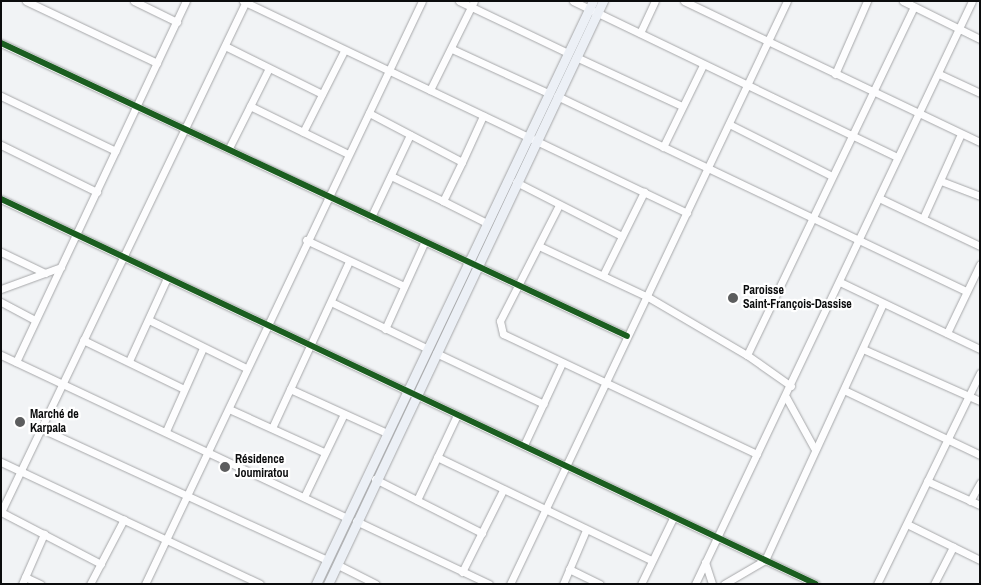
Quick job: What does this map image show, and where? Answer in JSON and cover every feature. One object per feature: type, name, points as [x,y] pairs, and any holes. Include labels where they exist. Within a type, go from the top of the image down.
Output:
[{"type":"main road","points":[[328,584],[338,565],[352,519],[387,433],[485,222],[528,137],[553,95],[593,8],[603,1]]},
{"type":"main road","points":[[316,584],[327,560],[375,479],[416,395],[537,141],[553,95]]},
{"type":"street","points":[[26,1],[157,63]]},
{"type":"street","points":[[134,1],[177,22]]},
{"type":"street","points":[[16,362],[78,234],[186,1]]},
{"type":"street","points":[[147,583],[166,538],[229,409],[246,368],[306,240],[422,1]]},
{"type":"street","points":[[459,1],[473,4],[572,55],[682,106]]},
{"type":"street","points":[[572,1],[593,8],[703,65],[897,157]]},
{"type":"street","points":[[640,33],[655,1]]},
{"type":"street","points":[[684,1],[980,142]]},
{"type":"street","points":[[510,584],[787,1]]},
{"type":"street","points":[[835,74],[867,1]]},
{"type":"street","points":[[902,1],[980,39]]},
{"type":"street","points":[[694,584],[842,283],[878,198],[920,114],[972,1]]},
{"type":"street","points":[[100,564],[1,512],[61,383],[124,256],[245,2],[344,51],[687,213]]},
{"type":"street","points":[[430,90],[473,4]]},
{"type":"street","points":[[747,355],[853,135],[872,91],[914,7]]},
{"type":"street","points":[[1,43],[136,107],[229,148],[327,197],[518,287],[627,336]]},
{"type":"street","points":[[225,46],[322,94]]},
{"type":"street","points":[[452,49],[966,291]]},
{"type":"street","points":[[304,132],[344,51]]},
{"type":"street","points":[[663,147],[703,65]]},
{"type":"street","points":[[229,148],[269,68]]},
{"type":"street","points":[[939,74],[980,93]]},
{"type":"street","points":[[1,96],[116,151]]},
{"type":"street","points":[[250,106],[348,154]]},
{"type":"street","points":[[369,113],[462,162]]},
{"type":"street","points":[[443,201],[483,116]]},
{"type":"street","points":[[729,124],[832,176]]},
{"type":"street","points":[[923,218],[961,134]]},
{"type":"street","points":[[371,217],[410,135]]},
{"type":"street","points":[[1,145],[96,192]]},
{"type":"street","points":[[391,176],[485,222]]},
{"type":"street","points":[[941,180],[980,196]]},
{"type":"street","points":[[516,182],[622,236]]},
{"type":"street","points":[[603,275],[644,192]]},
{"type":"street","points":[[878,198],[980,246]]},
{"type":"street","points":[[1,199],[167,278],[311,343],[416,395],[566,465],[715,539],[816,584]]},
{"type":"street","points":[[559,205],[518,287],[500,330],[562,364],[607,383],[757,454]]},
{"type":"street","points":[[306,240],[404,286]]},
{"type":"street","points":[[385,329],[424,243]]},
{"type":"street","points":[[539,246],[648,297],[747,355],[791,386]]},
{"type":"street","points":[[1,252],[45,273]]},
{"type":"street","points":[[272,428],[349,261]]},
{"type":"street","points":[[947,333],[980,264]]},
{"type":"street","points":[[1,289],[61,267]]},
{"type":"street","points":[[129,361],[167,278]]},
{"type":"street","points":[[842,283],[980,349]]},
{"type":"street","points":[[1,302],[35,320]]},
{"type":"street","points":[[331,302],[426,348]]},
{"type":"street","points":[[724,584],[765,560],[814,448],[844,390],[884,304]]},
{"type":"street","points":[[149,320],[246,368]]},
{"type":"street","points":[[83,340],[184,389]]},
{"type":"street","points":[[166,430],[203,348]]},
{"type":"street","points":[[863,349],[980,401]]},
{"type":"street","points":[[436,353],[544,404]]},
{"type":"street","points":[[1,355],[166,430],[489,584]]},
{"type":"street","points":[[524,445],[562,364]]},
{"type":"street","points":[[877,584],[980,373]]},
{"type":"street","points":[[290,389],[387,433]]},
{"type":"street","points":[[844,390],[980,455]]},
{"type":"street","points":[[786,397],[814,448]]},
{"type":"street","points":[[229,409],[324,452]]},
{"type":"street","points":[[304,497],[324,452],[344,414]]},
{"type":"street","points":[[417,500],[458,415]]},
{"type":"street","points":[[40,428],[327,560]]},
{"type":"street","points":[[437,457],[652,560]]},
{"type":"street","points":[[1,462],[166,538],[260,584]]},
{"type":"street","points":[[375,479],[482,533]]},
{"type":"street","points":[[927,481],[980,505]]},
{"type":"street","points":[[970,500],[980,483]]},
{"type":"street","points":[[462,572],[503,490]]},
{"type":"street","points":[[641,584],[673,518]]},
{"type":"street","points":[[90,584],[124,519]]},
{"type":"street","points":[[907,524],[980,560]]},
{"type":"street","points":[[563,584],[586,530]]},
{"type":"street","points":[[40,584],[23,580],[44,534]]},
{"type":"street","points":[[934,584],[953,547]]},
{"type":"street","points":[[704,562],[712,584]]},
{"type":"street","points":[[338,565],[376,584]]},
{"type":"street","points":[[570,569],[600,584]]},
{"type":"cycle path","points":[[1,43],[627,336]]},
{"type":"cycle path","points":[[1,199],[816,584]]},
{"type":"place","name":"Paroisse Saint-François-Dassise","points":[[733,298]]},
{"type":"place","name":"Marché de Karpala","points":[[20,422]]},
{"type":"place","name":"Résidence Joumiratou","points":[[225,467]]}]
